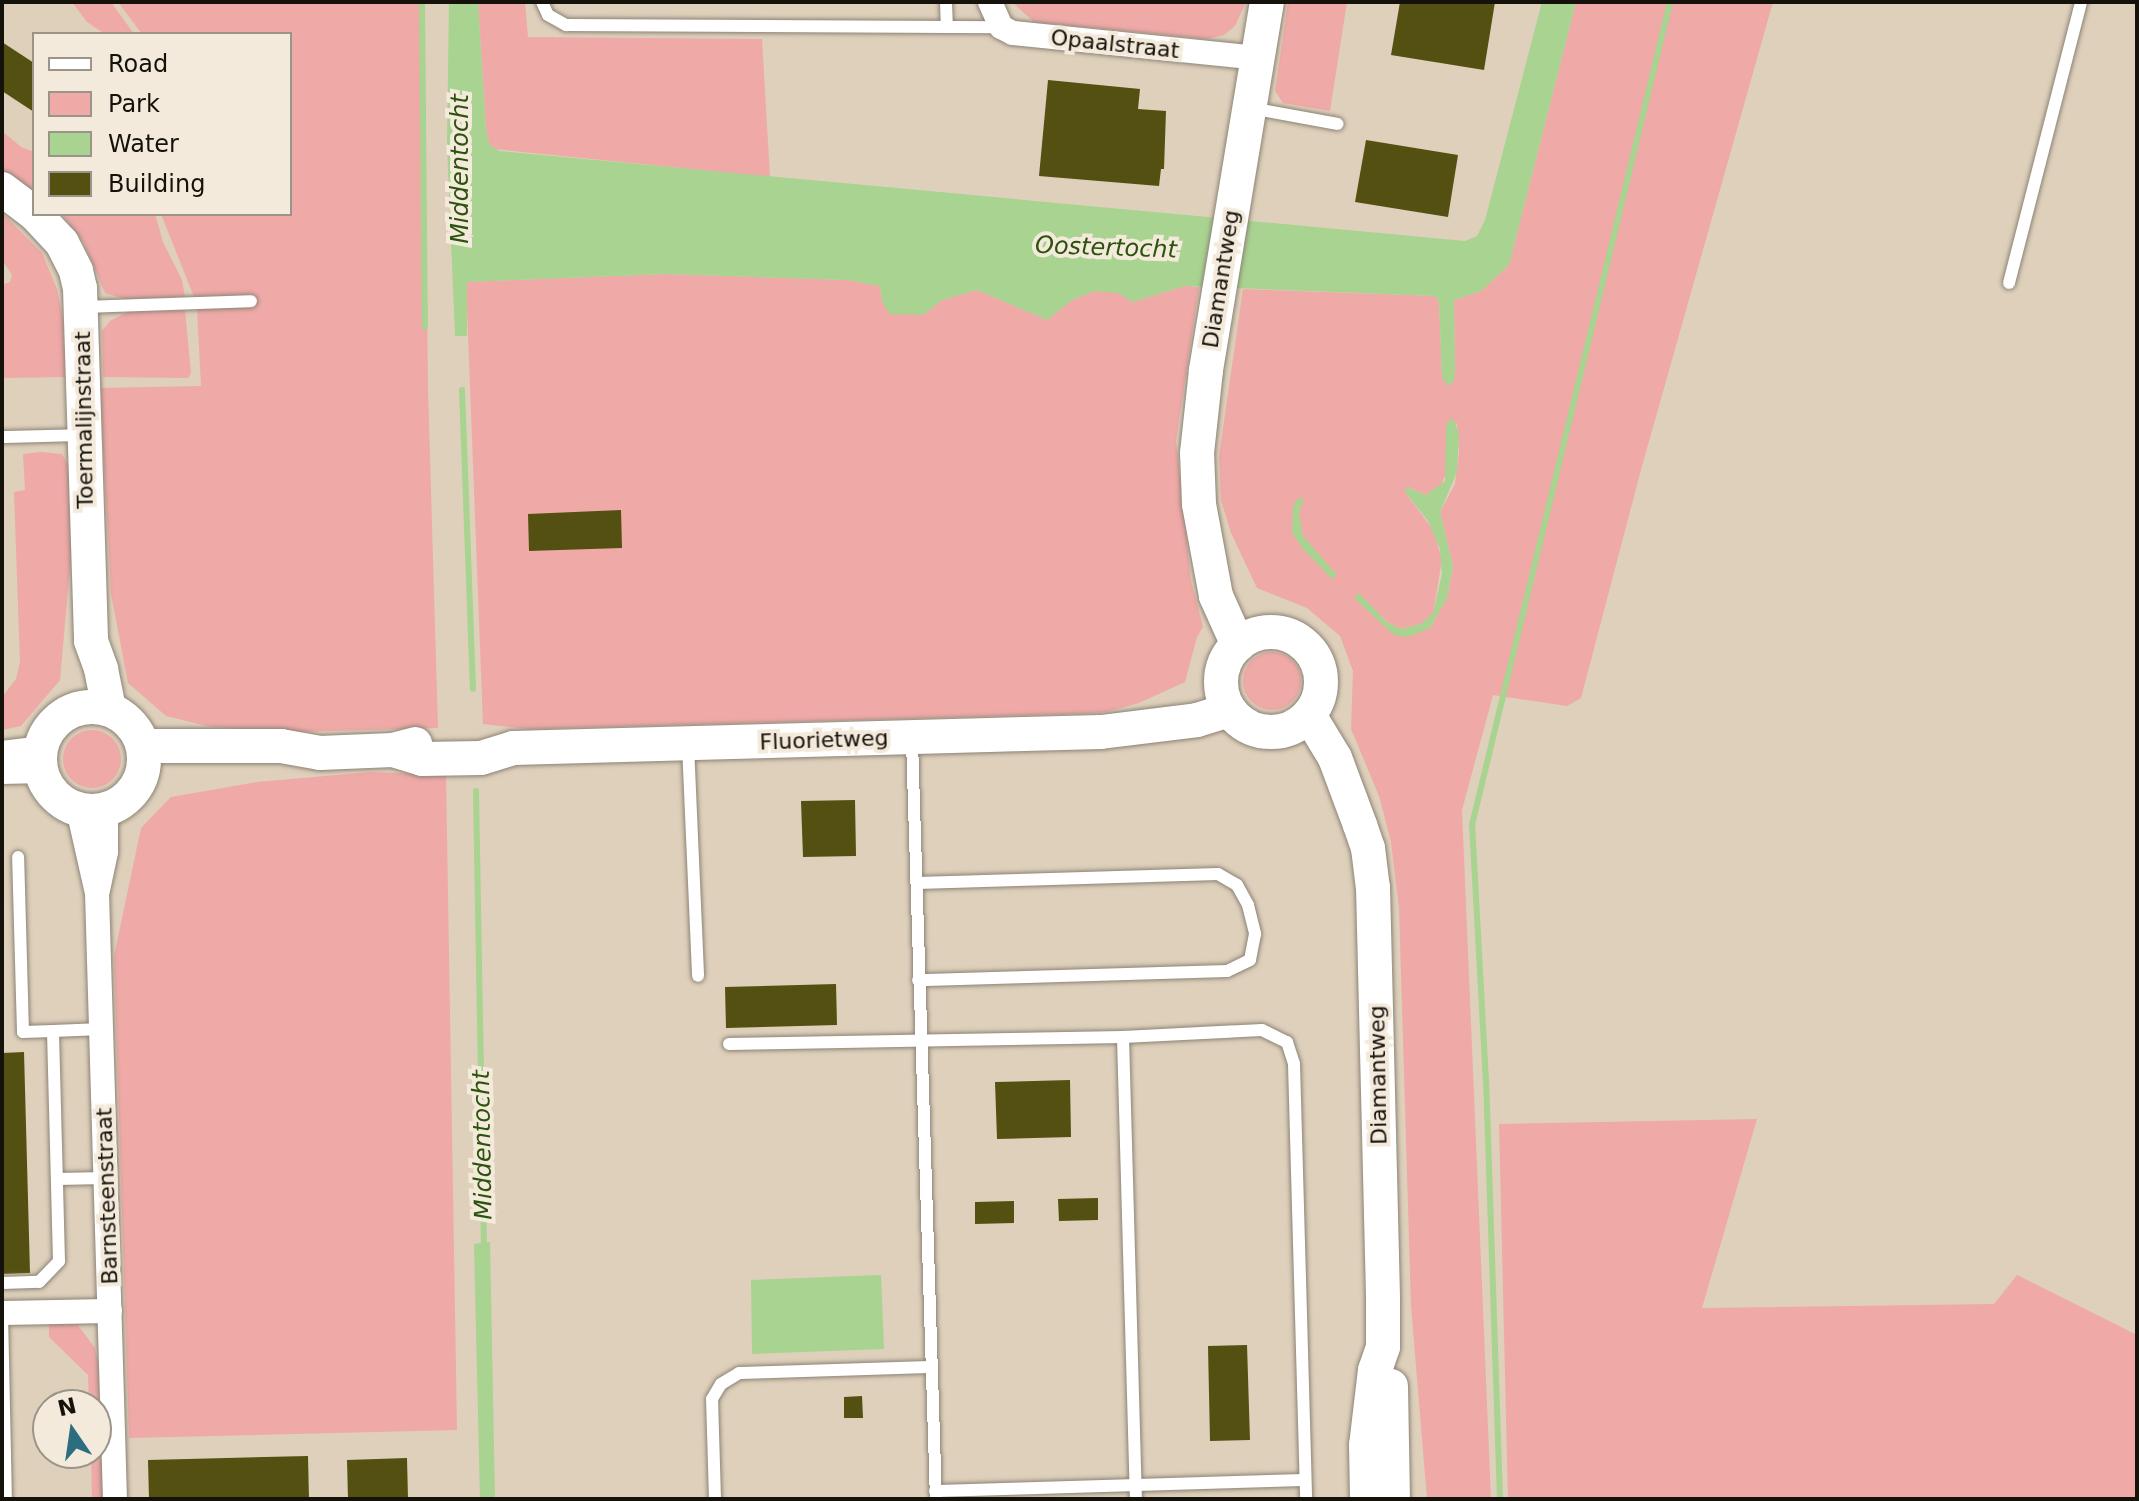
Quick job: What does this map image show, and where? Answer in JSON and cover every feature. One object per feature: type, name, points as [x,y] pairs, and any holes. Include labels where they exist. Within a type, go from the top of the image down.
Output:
[{"type":"street","points":[[990,2],[1001,27]]},
{"type":"street","name":"Diamantweg","points":[[1251,639],[1216,596],[1199,504],[1197,453],[1232,205],[1267,2]]},
{"type":"street","name":"Opaalstraat","points":[[1001,27],[1029,36],[1258,58]]},
{"type":"street","name":"Toermalijnstraat","points":[[2,189],[32,212]]},
{"type":"street","name":"Toermalijnstraat","points":[[37,216],[53,231],[70,258],[76,271],[82,307],[91,641],[101,669],[94,709]]},
{"type":"street","points":[[1293,637],[1315,658],[1322,687],[1300,722],[1258,730],[1237,719],[1226,699],[1223,668],[1251,639],[1293,637]]},
{"type":"street","name":"Fluorietweg","points":[[142,761],[281,746],[320,753],[393,750],[452,739],[482,739],[513,748],[1101,732],[1135,727],[1226,699]]},
{"type":"street","points":[[94,709],[135,729],[142,761],[124,801],[92,809],[51,792],[42,759],[54,723],[94,709]]},
{"type":"street","name":"Diamantweg","points":[[1300,722],[1320,770],[1353,807],[1368,848],[1373,887],[1383,1347],[1371,1392],[1366,1445],[1367,1499]]},
{"type":"street","points":[[2,753],[42,759]]},
{"type":"street","points":[[2,772],[42,759]]},
{"type":"street","name":"Barnsteenstraat","points":[[92,809],[102,1029],[115,1499]]},
{"type":"street","points":[[2,1313],[110,1311]]},
{"type":"street","name":"Diamantweg","points":[[1383,1347],[1391,1371],[1393,1499]]},
{"type":"lane","points":[[542,2],[548,15],[566,25],[1001,27]]},
{"type":"lane","points":[[946,2],[947,27]]},
{"type":"lane","points":[[2009,283],[2081,2]]},
{"type":"lane","points":[[1249,108],[1338,124]]},
{"type":"lane","points":[[82,307],[251,301]]},
{"type":"lane","points":[[2,437],[85,435]]},
{"type":"lane","points":[[912,738],[919,1040],[936,1495],[1305,1480]]},
{"type":"lane","points":[[688,745],[698,976]]},
{"type":"lane","points":[[18,857],[23,1032],[102,1029]]},
{"type":"lane","points":[[917,883],[1218,874],[1237,885],[1248,905],[1255,934],[1250,960],[1227,971],[918,980]]},
{"type":"lane","points":[[729,1044],[1123,1037],[1262,1030],[1287,1042],[1294,1064],[1306,1499]]},
{"type":"lane","points":[[2,1283],[39,1282],[59,1261],[53,1031]]},
{"type":"lane","points":[[1123,1037],[1136,1499]]},
{"type":"lane","points":[[57,1179],[106,1178]]},
{"type":"lane","points":[[2,1313],[6,1499]]},
{"type":"lane","points":[[715,1499],[712,1399],[721,1384],[739,1373],[931,1367]]},
{"type":"shaded area","points":[[2,2],[2137,2],[2137,1499],[2,1499]]},
{"type":"green space","points":[[72,2],[111,2],[133,32],[102,32],[87,22]]},
{"type":"green space","points":[[118,2],[424,2],[428,389],[438,728],[296,732],[211,727],[166,716],[128,683],[111,594],[100,388],[201,386],[197,309],[254,306],[254,295],[194,297],[162,216],[292,216],[292,32],[140,32]]},
{"type":"green space","points":[[478,2],[525,2],[528,37],[762,39],[770,177],[494,149],[489,144],[486,129]]},
{"type":"green space","points":[[1012,2],[1246,2],[1235,26],[1224,35],[1207,39],[1034,22]]},
{"type":"green space","points":[[1288,2],[1347,2],[1330,111],[1283,103],[1275,91]]},
{"type":"green space","points":[[1576,2],[1773,2],[1642,466],[1581,698],[1567,706],[1493,695],[1462,810],[1491,1499],[1427,1499],[1411,1306],[1399,908],[1391,842],[1379,796],[1351,729],[1353,671],[1340,636],[1307,608],[1257,588],[1231,533],[1221,500],[1219,456],[1243,289],[1435,296],[1439,301],[1442,378],[1455,372],[1454,300],[1481,291],[1509,265]],"holes":[[[1457,423],[1459,453],[1455,484],[1440,512],[1453,566],[1447,598],[1430,628],[1402,636],[1388,623],[1401,629],[1421,624],[1433,613],[1442,560],[1434,531],[1405,492],[1408,487],[1426,495],[1441,485],[1446,474],[1446,429]]]},
{"type":"green space","points":[[2,131],[21,147],[32,151],[32,192],[2,171]]},
{"type":"green space","points":[[2,213],[42,253],[57,289],[65,330],[66,377],[2,378],[2,285],[10,282],[12,275],[2,260]]},
{"type":"green space","points":[[64,216],[156,216],[163,242],[182,280],[185,297],[125,299],[105,293],[84,243]]},
{"type":"green space","points":[[666,274],[847,280],[880,286],[882,301],[923,315],[942,300],[977,290],[1047,320],[1072,300],[1095,291],[1118,292],[1132,302],[1185,286],[1199,287],[1176,441],[1191,580],[1203,627],[1197,637],[1185,682],[1139,703],[1107,712],[529,729],[483,724],[466,282]]},
{"type":"green space","points":[[185,310],[191,373],[188,378],[103,377],[102,331],[110,321],[127,312]]},
{"type":"green space","points":[[23,454],[62,454],[72,472],[73,534],[60,680],[21,726],[2,730],[2,697],[16,679],[20,662],[14,492],[25,490]]},
{"type":"green space","points":[[1272,652],[1292,661],[1301,681],[1292,701],[1272,710],[1252,701],[1243,681],[1252,661]]},
{"type":"green space","points":[[92,730],[113,738],[121,759],[113,780],[92,788],[71,780],[63,759],[71,738]]},
{"type":"green space","points":[[371,772],[446,775],[457,1430],[129,1438],[114,956],[141,828],[171,797],[257,782]]},
{"type":"green space","points":[[1757,1119],[1702,1308],[1994,1304],[2017,1275],[2137,1335],[2137,1499],[1508,1499],[1499,1124]]},
{"type":"green space","points":[[49,1322],[77,1324],[95,1348],[100,1389],[88,1389],[88,1375],[49,1337]]},
{"type":"green space","points":[[91,1469],[102,1469],[103,1499],[92,1499]]},
{"type":"water","name":"Oostertocht","points":[[449,2],[478,2],[486,129],[489,144],[499,151],[1465,241],[1477,236],[1485,220],[1542,2],[1576,2],[1509,265],[1481,291],[1454,300],[1455,372],[1454,381],[1448,386],[1442,378],[1439,301],[1435,296],[1185,286],[1132,302],[1118,293],[1095,291],[1072,300],[1047,320],[977,290],[942,300],[923,315],[889,314],[882,301],[880,286],[847,280],[665,274],[467,282],[467,336],[455,336],[447,146]]},
{"type":"water","points":[[1453,418],[1459,433],[1457,472],[1440,512],[1453,566],[1447,598],[1430,628],[1408,637],[1394,635],[1354,598],[1359,593],[1387,622],[1401,629],[1421,624],[1433,613],[1442,574],[1440,549],[1428,521],[1405,492],[1407,487],[1426,495],[1445,481],[1446,429],[1447,422]]},
{"type":"water","points":[[1304,498],[1299,514],[1303,536],[1337,575],[1332,579],[1302,548],[1292,532],[1293,507],[1297,499]]},
{"type":"water","points":[[490,1242],[495,1499],[480,1499],[474,1244]]},
{"type":"water","points":[[881,1275],[884,1349],[752,1354],[751,1280]]},
{"type":"building","points":[[1400,2],[1495,2],[1484,70],[1391,55]]},
{"type":"building","points":[[2,42],[32,62],[32,111],[2,91]]},
{"type":"building","points":[[1048,80],[1140,89],[1138,109],[1166,111],[1164,169],[1161,169],[1159,186],[1039,176]]},
{"type":"building","points":[[1366,140],[1458,155],[1448,217],[1355,202]]},
{"type":"building","points":[[621,510],[622,548],[529,551],[528,514]]},
{"type":"building","points":[[855,800],[856,856],[803,857],[801,801]]},
{"type":"building","points":[[836,984],[837,1025],[726,1028],[725,987]]},
{"type":"building","points":[[24,1052],[30,1273],[2,1274],[2,1053]]},
{"type":"building","points":[[1070,1080],[1071,1137],[997,1139],[995,1082]]},
{"type":"building","points":[[1098,1198],[1098,1220],[1059,1221],[1058,1199]]},
{"type":"building","points":[[1014,1201],[1014,1223],[975,1224],[975,1202]]},
{"type":"building","points":[[1247,1345],[1250,1440],[1210,1441],[1208,1346]]},
{"type":"building","points":[[862,1396],[863,1418],[844,1418],[844,1397]]},
{"type":"building","points":[[308,1456],[309,1499],[149,1499],[148,1460]]},
{"type":"building","points":[[407,1458],[408,1499],[348,1499],[347,1460]]},
{"type":"waterway","name":"Middentocht","points":[[422,2],[425,327]]},
{"type":"waterway","points":[[1500,1499],[1486,1082],[1472,825],[1670,2]]},
{"type":"waterway","name":"Middentocht","points":[[462,390],[473,689]]},
{"type":"waterway","name":"Middentocht","points":[[476,791],[484,1248]]}]
